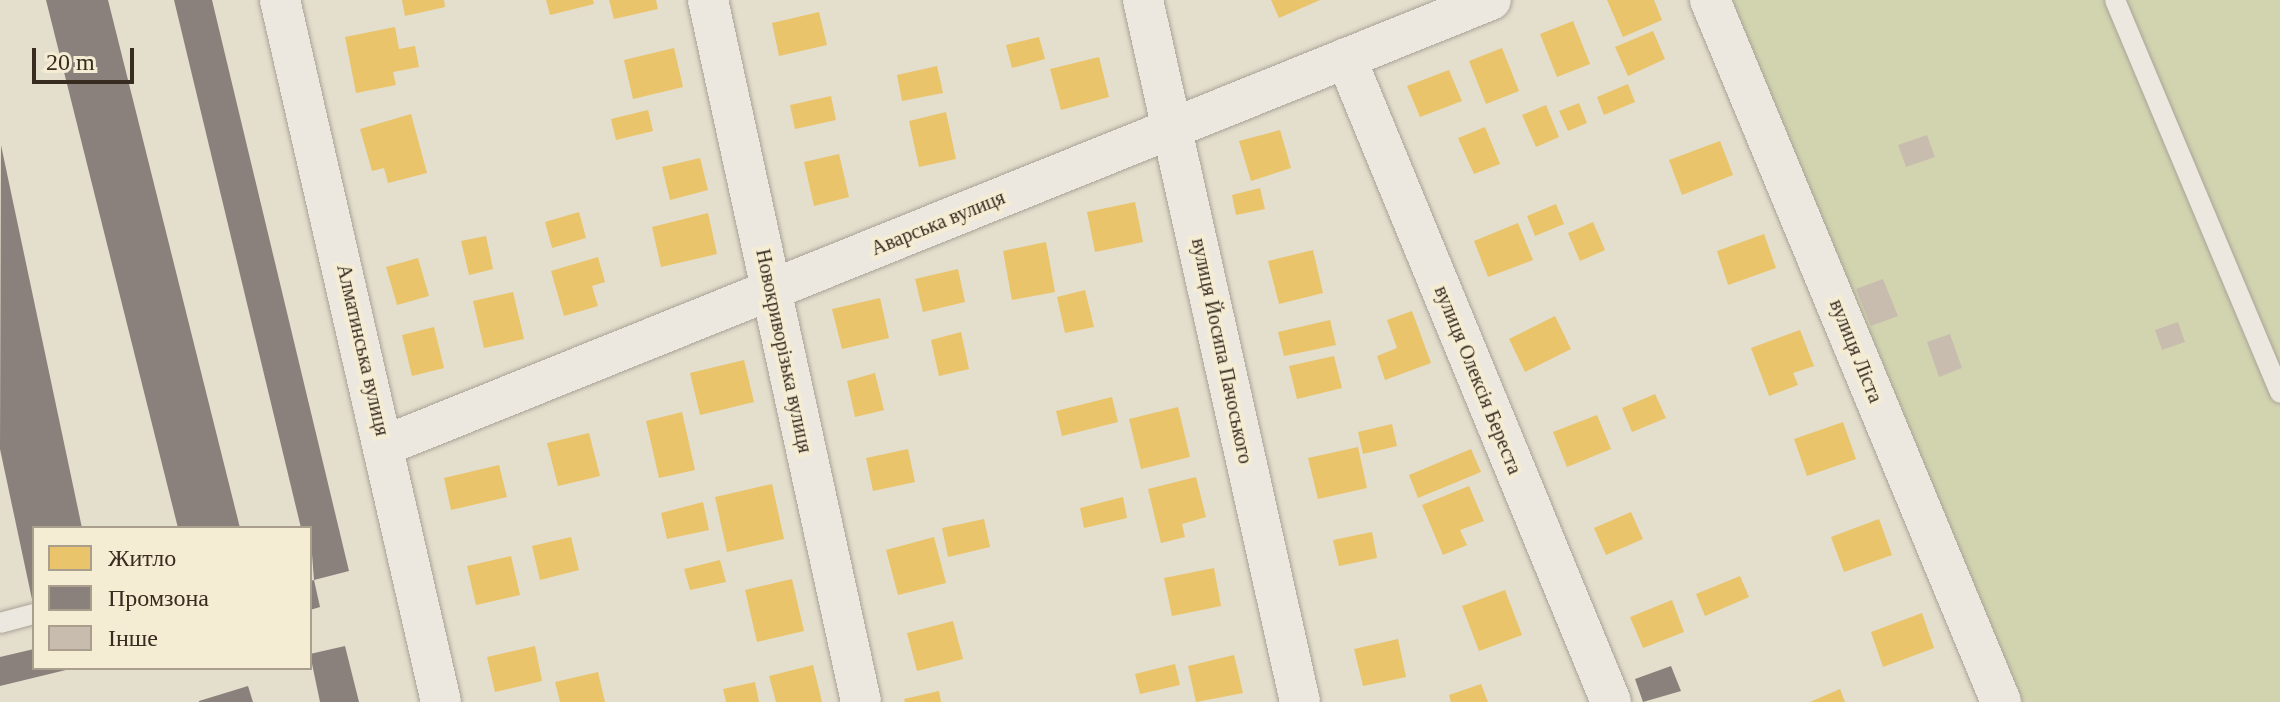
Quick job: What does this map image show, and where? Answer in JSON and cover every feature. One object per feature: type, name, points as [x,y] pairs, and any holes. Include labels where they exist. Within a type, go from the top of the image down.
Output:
[{"type":"street","name":"Алматинська вулиця","points":[[280,0],[386,445],[441,702]]},
{"type":"street","name":"Новокриворізька вулиця","points":[[708,0],[861,702]]},
{"type":"street","name":"вулиця Йосипа Пачоського","points":[[1143,0],[1300,702]]},
{"type":"street","name":"Аварська вулиця","points":[[386,445],[1491,0]]},
{"type":"street","name":"вулиця Ліста","points":[[1710,0],[2001,702]]},
{"type":"street","name":"вулиця Олексія Береста","points":[[1346,58],[1611,702]]},
{"type":"lane","points":[[2115,0],[2280,393]]},
{"type":"lane","points":[[0,623],[32,615]]},
{"type":"green space","points":[[1710,0],[2280,0],[2280,702],[2001,702]]},
{"type":"building: Житло","points":[[402,0],[444,0],[445,7],[405,16]]},
{"type":"building: Житло","points":[[546,0],[593,0],[594,4],[550,15]]},
{"type":"building: Житло","points":[[609,0],[656,0],[658,9],[614,19]]},
{"type":"building: Житло","points":[[1271,0],[1320,0],[1279,18]]},
{"type":"building: Житло","points":[[1607,0],[1654,0],[1662,20],[1623,37]]},
{"type":"building: Житло","points":[[819,12],[827,45],[779,56],[772,23]]},
{"type":"building: Житло","points":[[1573,21],[1590,64],[1557,77],[1540,34]]},
{"type":"building: Житло","points":[[395,27],[399,49],[415,46],[419,67],[393,72],[396,85],[356,93],[345,37]]},
{"type":"building: Житло","points":[[1653,31],[1665,59],[1628,76],[1615,47]]},
{"type":"building: Житло","points":[[1039,37],[1045,59],[1012,68],[1006,45]]},
{"type":"building: Житло","points":[[674,48],[683,87],[633,99],[624,60]]},
{"type":"building: Житло","points":[[1502,48],[1519,91],[1486,104],[1469,61]]},
{"type":"building: Житло","points":[[1099,57],[1109,97],[1061,110],[1050,69]]},
{"type":"building: Житло","points":[[937,66],[943,93],[902,101],[897,75]]},
{"type":"building: Житло","points":[[1449,70],[1462,101],[1420,117],[1407,86]]},
{"type":"building: Житло","points":[[1628,84],[1635,102],[1604,115],[1597,97]]},
{"type":"building: Житло","points":[[831,96],[836,120],[795,129],[790,105]]},
{"type":"building: Житло","points":[[1579,103],[1587,123],[1568,131],[1559,111]]},
{"type":"building: Житло","points":[[1546,105],[1559,137],[1536,147],[1522,115]]},
{"type":"building: Житло","points":[[648,110],[653,131],[616,140],[611,119]]},
{"type":"building: Житло","points":[[946,112],[956,159],[919,167],[909,121]]},
{"type":"building: Житло","points":[[411,114],[427,173],[388,183],[384,168],[372,171],[360,129]]},
{"type":"building: Житло","points":[[1485,127],[1500,164],[1474,174],[1458,138]]},
{"type":"building: Житло","points":[[1280,130],[1291,168],[1251,181],[1239,141]]},
{"type":"building: Житло","points":[[1720,141],[1733,175],[1682,195],[1669,160]]},
{"type":"building: Житло","points":[[839,154],[849,197],[814,206],[804,162]]},
{"type":"building: Житло","points":[[700,158],[708,190],[670,200],[662,167]]},
{"type":"building: Житло","points":[[1260,188],[1265,209],[1236,215],[1232,195]]},
{"type":"building: Житло","points":[[1135,202],[1143,242],[1095,252],[1087,212]]},
{"type":"building: Житло","points":[[1556,204],[1564,224],[1535,236],[1527,216]]},
{"type":"building: Житло","points":[[579,212],[586,238],[552,248],[545,222]]},
{"type":"building: Житло","points":[[708,213],[717,254],[661,267],[652,227]]},
{"type":"building: Житло","points":[[1593,222],[1605,250],[1580,261],[1568,233]]},
{"type":"building: Житло","points":[[1518,223],[1533,260],[1488,277],[1474,241]]},
{"type":"building: Житло","points":[[1764,234],[1776,268],[1728,285],[1717,251]]},
{"type":"building: Житло","points":[[486,236],[493,269],[469,275],[461,241]]},
{"type":"building: Житло","points":[[1046,242],[1055,292],[1012,300],[1003,251]]},
{"type":"building: Житло","points":[[1313,250],[1323,293],[1279,304],[1268,261]]},
{"type":"building: Житло","points":[[598,257],[605,282],[592,286],[598,306],[564,316],[551,271]]},
{"type":"building: Житло","points":[[418,258],[429,296],[397,305],[386,267]]},
{"type":"building: Житло","points":[[958,269],[965,302],[923,312],[915,279]]},
{"type":"building: Житло","points":[[1085,290],[1094,327],[1065,333],[1057,297]]},
{"type":"building: Житло","points":[[513,292],[524,339],[484,348],[473,301]]},
{"type":"building: Житло","points":[[880,298],[889,338],[842,349],[832,309]]},
{"type":"building: Житло","points":[[1412,311],[1431,363],[1385,380],[1377,356],[1397,348],[1387,320]]},
{"type":"building: Житло","points":[[1555,316],[1571,349],[1525,372],[1509,339]]},
{"type":"building: Житло","points":[[1330,320],[1336,345],[1284,356],[1278,332]]},
{"type":"building: Житло","points":[[434,327],[444,368],[412,376],[402,335]]},
{"type":"building: Житло","points":[[1800,330],[1814,366],[1793,373],[1798,385],[1769,396],[1751,348]]},
{"type":"building: Житло","points":[[961,332],[969,369],[939,376],[931,340]]},
{"type":"building: Житло","points":[[1334,356],[1342,388],[1297,399],[1289,366]]},
{"type":"building: Житло","points":[[744,360],[754,402],[700,415],[690,373]]},
{"type":"building: Житло","points":[[875,373],[884,410],[855,417],[847,381]]},
{"type":"building: Житло","points":[[1655,394],[1666,418],[1632,432],[1622,408]]},
{"type":"building: Житло","points":[[1112,397],[1118,422],[1062,436],[1056,411]]},
{"type":"building: Житло","points":[[1178,407],[1190,457],[1141,469],[1129,419]]},
{"type":"building: Житло","points":[[682,412],[695,470],[659,478],[646,421]]},
{"type":"building: Житло","points":[[1597,415],[1611,449],[1567,467],[1553,432]]},
{"type":"building: Житло","points":[[1843,422],[1856,459],[1807,476],[1794,439]]},
{"type":"building: Житло","points":[[1392,424],[1397,446],[1363,454],[1358,432]]},
{"type":"building: Житло","points":[[589,433],[600,476],[558,486],[547,443]]},
{"type":"building: Житло","points":[[1358,447],[1367,488],[1318,499],[1308,458]]},
{"type":"building: Житло","points":[[908,449],[915,482],[873,491],[866,458]]},
{"type":"building: Житло","points":[[1471,449],[1481,472],[1418,498],[1409,475]]},
{"type":"building: Житло","points":[[499,465],[507,497],[451,510],[444,478]]},
{"type":"building: Житло","points":[[1196,477],[1206,517],[1182,524],[1185,537],[1161,543],[1148,489]]},
{"type":"building: Житло","points":[[772,484],[784,539],[727,552],[715,497]]},
{"type":"building: Житло","points":[[1469,486],[1484,521],[1460,530],[1467,545],[1443,555],[1422,505]]},
{"type":"building: Житло","points":[[1123,497],[1127,518],[1084,528],[1080,508]]},
{"type":"building: Житло","points":[[703,502],[709,530],[667,539],[661,513]]},
{"type":"building: Житло","points":[[1631,512],[1643,539],[1606,555],[1594,528]]},
{"type":"building: Житло","points":[[984,519],[990,547],[948,557],[942,528]]},
{"type":"building: Житло","points":[[1879,519],[1892,555],[1844,572],[1831,537]]},
{"type":"building: Житло","points":[[1372,532],[1377,558],[1339,566],[1333,540]]},
{"type":"building: Житло","points":[[571,537],[579,570],[540,580],[532,546]]},
{"type":"building: Житло","points":[[934,537],[946,583],[898,595],[886,550]]},
{"type":"building: Житло","points":[[511,556],[520,595],[476,605],[467,566]]},
{"type":"building: Житло","points":[[720,560],[726,582],[690,590],[684,569]]},
{"type":"building: Житло","points":[[1214,568],[1221,606],[1172,616],[1164,578]]},
{"type":"building: Житло","points":[[1740,576],[1749,597],[1705,616],[1696,594]]},
{"type":"building: Житло","points":[[792,579],[804,631],[757,642],[745,590]]},
{"type":"building: Житло","points":[[1505,590],[1522,635],[1479,651],[1462,606]]},
{"type":"building: Житло","points":[[1672,600],[1684,632],[1643,648],[1630,617]]},
{"type":"building: Житло","points":[[1922,613],[1934,648],[1883,667],[1871,632]]},
{"type":"building: Житло","points":[[953,621],[963,659],[917,671],[907,633]]},
{"type":"building: Житло","points":[[1398,639],[1406,677],[1363,686],[1354,649]]},
{"type":"building: Житло","points":[[535,646],[542,681],[495,692],[487,657]]},
{"type":"building: Житло","points":[[1234,655],[1243,693],[1196,702],[1188,666]]},
{"type":"building: Житло","points":[[1175,664],[1180,685],[1140,694],[1135,674]]},
{"type":"building: Житло","points":[[813,665],[822,702],[776,702],[769,676]]},
{"type":"building: Житло","points":[[598,672],[605,702],[560,702],[555,682]]},
{"type":"building: Житло","points":[[755,682],[759,702],[726,702],[723,689]]},
{"type":"building: Житло","points":[[1481,684],[1488,702],[1451,702],[1449,695]]},
{"type":"building: Житло","points":[[1840,689],[1845,702],[1810,702]]},
{"type":"building: Житло","points":[[939,691],[941,702],[905,702],[904,699]]},
{"type":"building: Промзона","points":[[46,0],[108,0],[240,526],[178,526]]},
{"type":"building: Промзона","points":[[174,0],[212,0],[349,571],[314,580],[312,526],[301,526]]},
{"type":"building: Промзона","points":[[1,145],[82,526],[32,526],[32,599],[0,449]]},
{"type":"building: Промзона","points":[[312,580],[320,607],[312,609]]},
{"type":"building: Промзона","points":[[345,646],[359,702],[320,702],[312,654]]},
{"type":"building: Промзона","points":[[32,649],[32,670],[66,670],[0,686],[0,657]]},
{"type":"building: Промзона","points":[[1671,666],[1681,691],[1643,702],[1635,679]]},
{"type":"building: Промзона","points":[[248,686],[253,702],[199,702],[199,701]]},
{"type":"building: Інше","points":[[1927,135],[1935,157],[1906,167],[1898,145]]},
{"type":"building: Інше","points":[[1883,279],[1898,316],[1871,326],[1856,289]]},
{"type":"building: Інше","points":[[2178,322],[2185,342],[2162,350],[2155,330]]},
{"type":"building: Інше","points":[[1950,334],[1962,368],[1939,377],[1927,342]]}]
